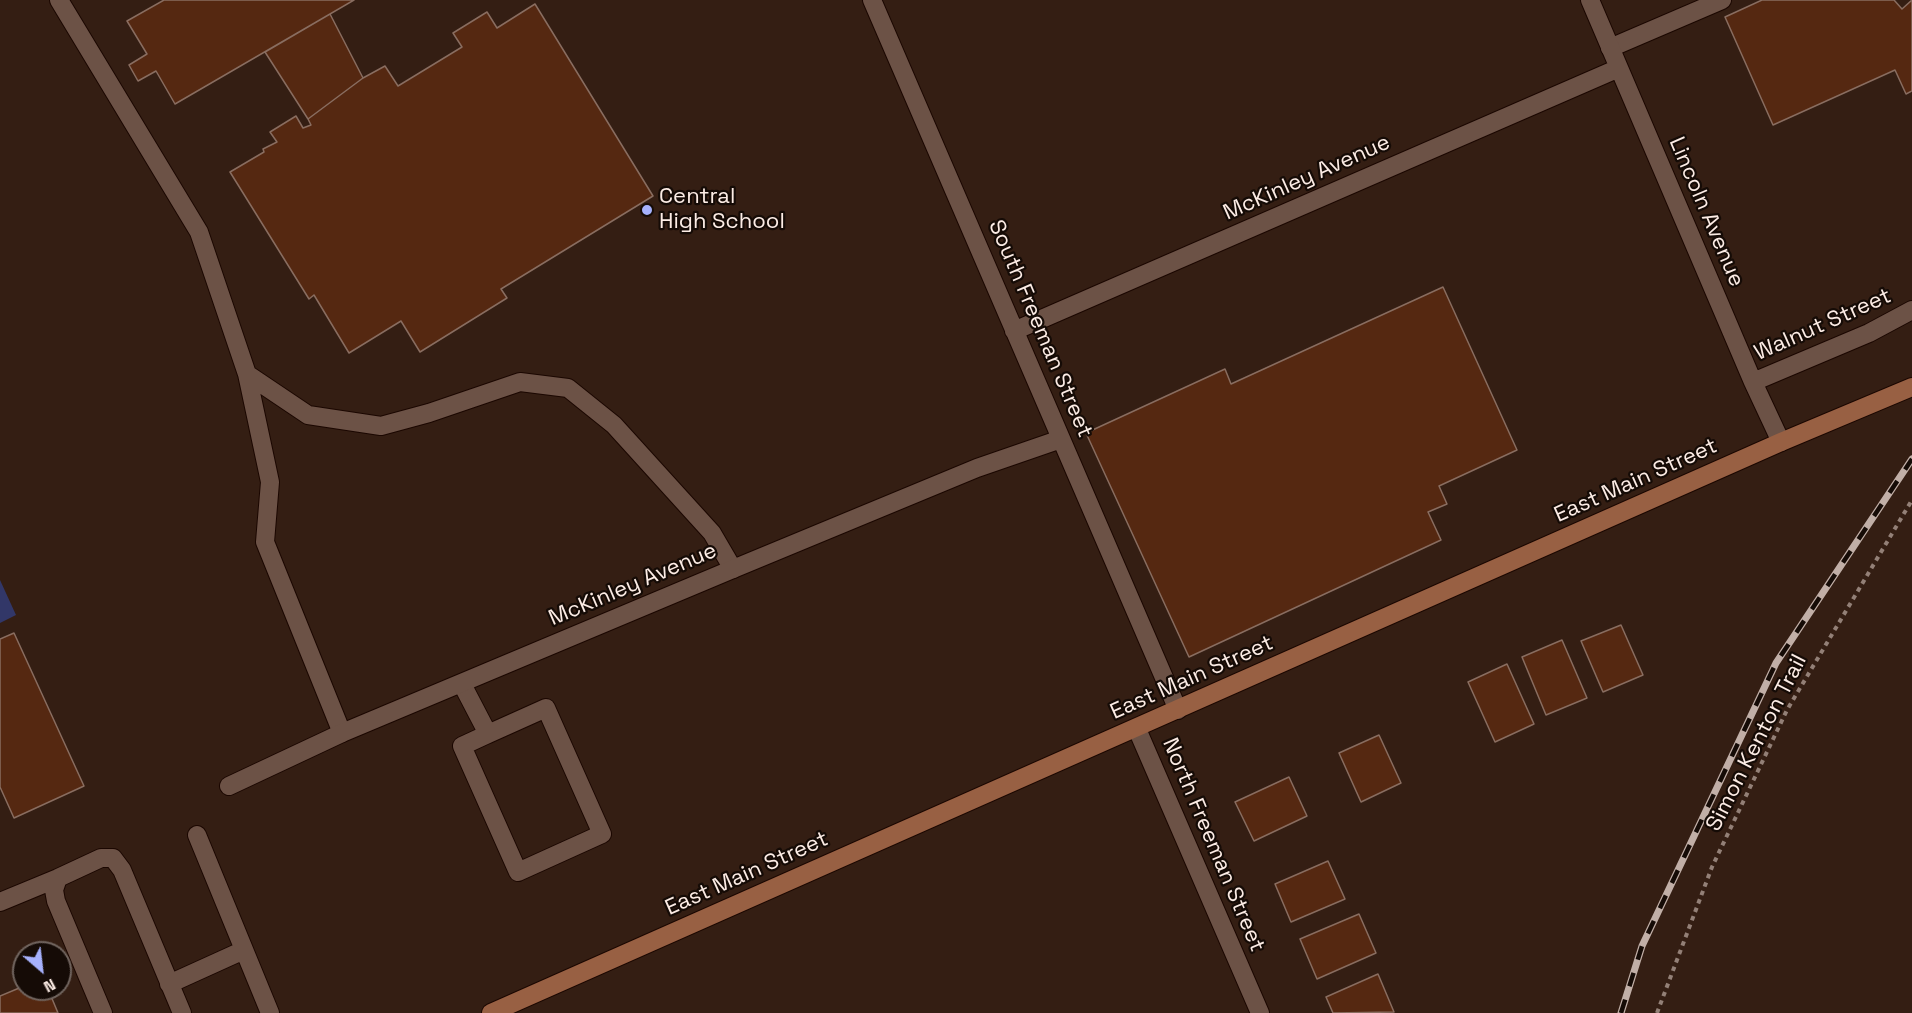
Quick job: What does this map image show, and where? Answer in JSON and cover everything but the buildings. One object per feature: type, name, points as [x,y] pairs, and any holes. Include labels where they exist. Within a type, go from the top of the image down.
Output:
[{"type":"main road","name":"East Main Street","points":[[491,1013],[1781,442],[1912,387]]},
{"type":"street","points":[[59,0],[199,232],[247,374],[270,482],[266,542],[342,733]]},
{"type":"street","name":"South Freeman Street","points":[[872,0],[1178,710]]},
{"type":"street","name":"Lincoln Avenue","points":[[1590,0],[1781,442]]},
{"type":"street","points":[[1610,48],[1722,0]]},
{"type":"street","name":"McKinley Avenue","points":[[1014,331],[1618,68]]},
{"type":"street","name":"Walnut Street","points":[[1754,382],[1869,333],[1912,310]]},
{"type":"street","points":[[247,374],[308,414],[381,426],[429,413],[520,382],[568,388],[614,425],[712,533],[732,569]]},
{"type":"street","name":"McKinley Avenue","points":[[229,786],[342,733],[732,569],[977,468],[1061,439]]},
{"type":"street","points":[[462,684],[488,734]]},
{"type":"street","points":[[546,708],[602,834],[518,872],[462,746],[488,734],[546,708]]},
{"type":"street","name":"North Freeman Street","points":[[1137,729],[1260,1013]]},
{"type":"street","points":[[197,835],[270,1013]]},
{"type":"street","points":[[0,902],[101,858],[113,858],[122,870],[182,1013]]},
{"type":"street","points":[[57,878],[54,890],[56,901],[103,1013]]},
{"type":"street","points":[[170,984],[244,950]]},
{"type":"path","name":"Simon Kenton Trail","points":[[1657,1013],[1712,867],[1787,710],[1912,500]]},
{"type":"shaded area","points":[[0,580],[16,615],[0,623]]},
{"type":"railway","points":[[1621,1013],[1642,946],[1776,663],[1912,459]]},
{"type":"place","name":"Central High School","points":[[647,210]]}]
